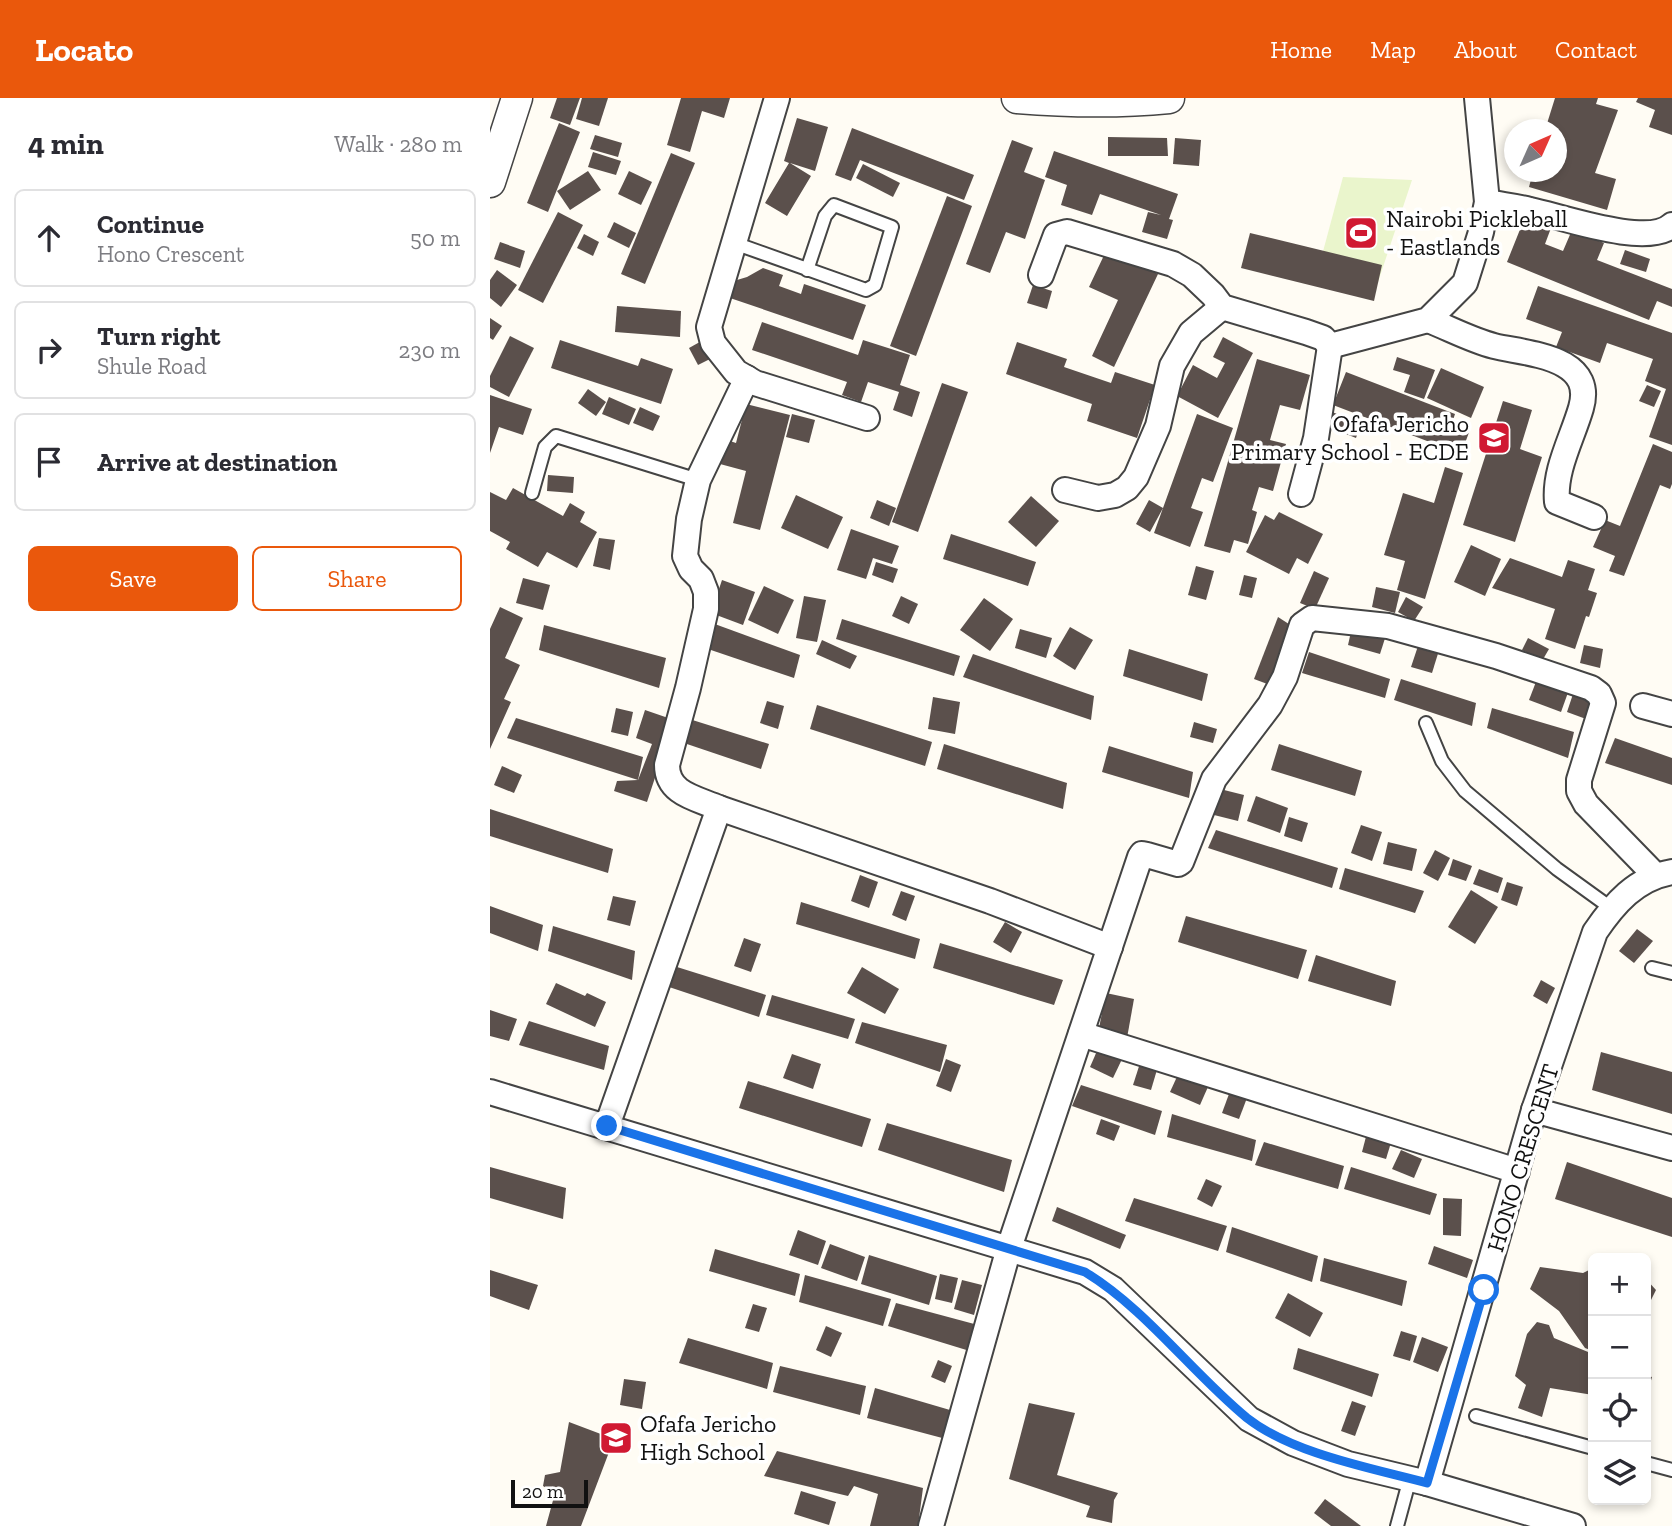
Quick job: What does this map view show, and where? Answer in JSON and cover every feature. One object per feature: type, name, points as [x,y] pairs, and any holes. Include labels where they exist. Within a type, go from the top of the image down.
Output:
[{"type":"street","points":[[490,182],[517,98]]},
{"type":"street","points":[[777,98],[709,327],[713,343],[736,372],[755,383],[867,418]]},
{"type":"street","points":[[1020,98],[1085,102],[1169,98]]},
{"type":"street","points":[[1330,346],[1428,320],[1465,283],[1487,202],[1477,98]]},
{"type":"street","points":[[1487,202],[1643,234],[1667,230],[1672,225]]},
{"type":"street","points":[[1041,275],[1056,235],[1067,232],[1173,264],[1192,275],[1222,307],[1323,338],[1330,346],[1316,438],[1301,495]]},
{"type":"street","points":[[1065,490],[1098,498],[1115,495],[1127,488],[1136,477],[1158,426],[1172,366],[1191,333],[1222,307]]},
{"type":"street","points":[[1428,320],[1492,345],[1559,361],[1578,377],[1584,395],[1555,482],[1557,502],[1594,517]]},
{"type":"street","points":[[747,378],[698,480],[685,556],[691,569],[701,579],[706,592],[706,609],[667,765],[667,774],[676,790],[719,808],[990,901],[1110,947]]},
{"type":"street","points":[[931,1526],[1009,1248],[1140,857],[1142,854],[1178,864],[1181,862],[1214,779],[1270,705],[1285,677],[1301,625],[1312,618],[1388,626],[1496,656],[1591,688],[1599,694],[1603,703],[1578,780],[1578,790],[1586,804],[1663,873]]},
{"type":"street","points":[[1643,706],[1672,714]]},
{"type":"street","points":[[607,1126],[719,808]]},
{"type":"street","name":"HONO CRESCENT","points":[[1418,1480],[1534,1110],[1595,933],[1611,908],[1629,891],[1663,873]]},
{"type":"street","points":[[1081,1034],[1517,1171]]},
{"type":"street","points":[[490,1093],[607,1126],[1085,1272],[1113,1289],[1249,1419],[1293,1443],[1348,1464],[1418,1480],[1573,1526]]},
{"type":"street","points":[[1534,1110],[1672,1148]]},
{"type":"lane","points":[[734,243],[807,270],[866,290],[875,285],[892,227],[834,205],[825,216],[807,270]]},
{"type":"lane","points":[[532,493],[545,447],[556,436],[698,480]]},
{"type":"lane","points":[[1426,723],[1442,761],[1465,791],[1557,869],[1611,908]]},
{"type":"lane","points":[[1652,968],[1672,973]]},
{"type":"lane","points":[[1476,1416],[1588,1447]]},
{"type":"lane","points":[[1651,1464],[1672,1470]]},
{"type":"lane","points":[[1397,1526],[1418,1480]]},
{"type":"green space","name":"Nairobi Pickleball - Eastlands","points":[[1343,177],[1412,180],[1376,288],[1314,285]]},
{"type":"building","points":[[557,98],[580,98],[570,125],[550,118]]},
{"type":"building","points":[[582,98],[608,98],[599,126],[576,119]]},
{"type":"building","points":[[681,98],[730,98],[724,118],[702,111],[690,152],[667,145]]},
{"type":"building","points":[[1555,98],[1598,98],[1596,104],[1618,110],[1595,173],[1616,179],[1607,210],[1529,187],[1530,182],[1567,182],[1567,119],[1548,119]]},
{"type":"building","points":[[1638,98],[1672,98],[1672,135],[1649,127],[1655,110],[1636,102]]},
{"type":"building","points":[[797,118],[828,127],[815,171],[790,163],[811,176],[787,216],[765,203],[789,163],[784,161]]},
{"type":"building","points":[[559,123],[580,132],[548,212],[527,203]]},
{"type":"building","points":[[852,128],[974,175],[964,200],[860,160],[851,181],[835,175]]},
{"type":"building","points":[[595,135],[622,143],[618,157],[590,149]]},
{"type":"building","points":[[1108,137],[1167,138],[1168,156],[1108,156]]},
{"type":"building","points":[[1175,138],[1201,140],[1199,166],[1173,164]]},
{"type":"building","points":[[1012,140],[1033,148],[1024,172],[1045,180],[1025,239],[1006,232],[990,273],[966,264]]},
{"type":"building","points":[[1054,151],[1178,194],[1169,219],[1173,220],[1167,239],[1142,232],[1148,212],[1161,215],[1100,194],[1092,215],[1061,205],[1067,185],[1045,177]]},
{"type":"building","points":[[593,152],[621,161],[616,175],[588,167]]},
{"type":"building","points":[[671,153],[695,163],[645,284],[621,274]]},
{"type":"building","points":[[863,164],[900,183],[893,197],[856,178]]},
{"type":"building","points":[[588,171],[601,190],[570,210],[557,191]]},
{"type":"building","points":[[629,171],[652,182],[641,205],[618,194]]},
{"type":"building","points":[[947,196],[972,206],[916,356],[890,346]]},
{"type":"building","points":[[558,212],[583,225],[543,303],[518,290]]},
{"type":"building","points":[[1525,217],[1551,228],[1545,244],[1563,251],[1572,230],[1604,243],[1597,260],[1672,289],[1672,307],[1657,301],[1649,320],[1507,262]]},
{"type":"building","points":[[614,222],[636,233],[629,248],[607,237]]},
{"type":"building","points":[[1250,233],[1382,265],[1374,301],[1241,268]]},
{"type":"building","points":[[584,234],[599,242],[593,256],[577,248]]},
{"type":"building","points":[[500,242],[525,251],[520,268],[494,259]]},
{"type":"building","points":[[1107,249],[1158,274],[1114,367],[1092,356],[1118,300],[1089,287]]},
{"type":"building","points":[[1625,250],[1650,259],[1646,272],[1620,264]]},
{"type":"building","points":[[763,268],[783,275],[779,286],[801,294],[804,284],[866,305],[853,340],[730,298],[737,280]]},
{"type":"building","points":[[497,270],[517,285],[501,307],[490,298],[490,280]]},
{"type":"building","points":[[1033,285],[1052,291],[1047,309],[1027,303]]},
{"type":"building","points":[[1538,286],[1672,333],[1672,445],[1649,437],[1666,389],[1645,381],[1653,359],[1607,343],[1600,363],[1556,347],[1562,332],[1526,319]]},
{"type":"building","points":[[617,306],[681,311],[680,337],[615,332]]},
{"type":"building","points":[[490,318],[502,326],[493,340],[490,338]]},
{"type":"building","points":[[762,322],[858,355],[863,340],[910,355],[900,385],[920,392],[912,417],[893,410],[899,392],[868,382],[861,402],[842,395],[847,382],[752,350]]},
{"type":"building","points":[[510,336],[534,348],[509,397],[490,387],[490,376]]},
{"type":"building","points":[[1223,337],[1253,353],[1218,418],[1177,396],[1193,365],[1217,378],[1225,363],[1213,357]]},
{"type":"building","points":[[707,338],[716,356],[698,365],[689,348]]},
{"type":"building","points":[[560,340],[638,366],[641,358],[673,369],[661,404],[551,368]]},
{"type":"building","points":[[1017,342],[1067,359],[1064,367],[1111,383],[1115,372],[1155,385],[1137,438],[1087,421],[1092,404],[1006,374]]},
{"type":"building","points":[[1397,357],[1435,370],[1424,399],[1404,392],[1410,375],[1393,370]]},
{"type":"building","points":[[1257,359],[1310,375],[1300,410],[1280,405],[1270,440],[1286,444],[1273,491],[1259,487],[1252,510],[1257,512],[1248,544],[1234,540],[1230,553],[1204,546]]},
{"type":"building","points":[[1441,368],[1484,387],[1471,418],[1427,398]]},
{"type":"building","points":[[1346,372],[1455,414],[1453,420],[1471,427],[1461,454],[1333,405]]},
{"type":"building","points":[[942,383],[968,392],[918,532],[892,522]]},
{"type":"building","points":[[1647,385],[1661,391],[1654,407],[1639,401]]},
{"type":"building","points":[[588,389],[606,402],[596,416],[578,403]]},
{"type":"building","points":[[490,395],[532,409],[523,435],[499,427],[490,453]]},
{"type":"building","points":[[609,397],[636,409],[629,425],[602,414]]},
{"type":"building","points":[[1503,401],[1532,410],[1520,449],[1542,457],[1515,542],[1463,525]]},
{"type":"building","points":[[746,404],[790,415],[760,530],[733,523],[746,471],[720,464],[727,440],[736,443]]},
{"type":"building","points":[[640,407],[660,416],[653,431],[633,423]]},
{"type":"building","points":[[1332,412],[1361,423],[1356,438],[1326,426]]},
{"type":"building","points":[[792,414],[815,420],[809,443],[786,437]]},
{"type":"building","points":[[1197,414],[1233,428],[1213,482],[1202,478],[1191,508],[1203,512],[1190,547],[1154,533]]},
{"type":"building","points":[[1653,444],[1672,452],[1672,484],[1670,489],[1660,485],[1624,576],[1609,571],[1615,556],[1593,547],[1605,520],[1620,526]]},
{"type":"building","points":[[1445,467],[1463,473],[1425,599],[1397,590],[1405,561],[1384,555],[1403,493],[1434,503]]},
{"type":"building","points":[[548,475],[574,477],[573,493],[547,491]]},
{"type":"building","points":[[513,488],[563,516],[570,503],[585,512],[580,522],[597,532],[577,568],[547,552],[538,567],[506,549],[510,542],[490,531],[490,492],[506,500]]},
{"type":"building","points":[[796,495],[843,517],[828,549],[781,528]]},
{"type":"building","points":[[1031,496],[1059,521],[1036,547],[1008,522]]},
{"type":"building","points":[[877,500],[896,508],[889,526],[870,518]]},
{"type":"building","points":[[1149,500],[1163,508],[1150,532],[1136,524]]},
{"type":"building","points":[[1279,512],[1323,534],[1308,564],[1297,558],[1289,574],[1246,552],[1265,515],[1274,520]]},
{"type":"building","points":[[851,529],[899,546],[892,564],[873,558],[866,579],[837,570]]},
{"type":"building","points":[[951,534],[1036,562],[1028,586],[943,559]]},
{"type":"building","points":[[599,538],[615,540],[610,570],[593,566]]},
{"type":"building","points":[[1471,545],[1501,559],[1485,596],[1454,582]]},
{"type":"building","points":[[1510,558],[1562,577],[1568,560],[1595,569],[1588,590],[1597,593],[1575,649],[1545,639],[1555,609],[1492,588]]},
{"type":"building","points":[[876,562],[898,569],[893,583],[872,575]]},
{"type":"building","points":[[1196,566],[1214,571],[1206,600],[1188,595]]},
{"type":"building","points":[[1314,571],[1329,578],[1315,609],[1300,603]]},
{"type":"building","points":[[1244,575],[1257,578],[1252,598],[1239,595]]},
{"type":"building","points":[[523,578],[550,585],[543,610],[516,603]]},
{"type":"building","points":[[722,580],[755,592],[743,625],[711,613]]},
{"type":"building","points":[[764,586],[794,600],[778,634],[748,620]]},
{"type":"building","points":[[1376,587],[1400,592],[1395,613],[1372,607]]},
{"type":"building","points":[[804,596],[826,600],[817,642],[796,638]]},
{"type":"building","points":[[901,596],[918,604],[909,624],[892,616]]},
{"type":"building","points":[[1406,597],[1423,607],[1414,621],[1398,612]]},
{"type":"building","points":[[984,598],[1013,619],[990,651],[960,630]]},
{"type":"building","points":[[500,607],[523,618],[505,658],[520,665],[504,699],[511,702],[490,749],[490,629]]},
{"type":"building","points":[[1278,617],[1295,628],[1275,687],[1254,679]]},
{"type":"building","points":[[842,619],[960,656],[954,676],[836,639]]},
{"type":"building","points":[[712,623],[800,655],[794,678],[708,649]]},
{"type":"building","points":[[1353,623],[1387,632],[1380,654],[1348,645]]},
{"type":"building","points":[[544,625],[666,658],[659,688],[539,650]]},
{"type":"building","points":[[1070,627],[1093,640],[1075,670],[1053,656]]},
{"type":"building","points":[[1020,629],[1052,638],[1046,658],[1015,648]]},
{"type":"building","points":[[1528,638],[1549,649],[1542,661],[1522,650]]},
{"type":"building","points":[[822,640],[857,656],[850,669],[816,654]]},
{"type":"building","points":[[1420,640],[1440,647],[1432,673],[1411,667]]},
{"type":"building","points":[[1584,645],[1603,649],[1600,668],[1580,663]]},
{"type":"building","points":[[1129,649],[1208,674],[1202,701],[1123,676]]},
{"type":"building","points":[[1309,652],[1390,679],[1385,698],[1302,673]]},
{"type":"building","points":[[973,654],[1094,696],[1091,720],[963,677]]},
{"type":"building","points":[[1539,674],[1570,687],[1561,712],[1529,700]]},
{"type":"building","points":[[1401,679],[1476,703],[1472,726],[1394,700]]},
{"type":"building","points":[[1576,685],[1595,692],[1586,719],[1567,712]]},
{"type":"building","points":[[933,697],[960,702],[955,734],[928,729]]},
{"type":"building","points":[[767,701],[784,706],[778,729],[760,723]]},
{"type":"building","points":[[817,705],[932,742],[925,766],[810,729]]},
{"type":"building","points":[[616,708],[633,712],[628,736],[611,732]]},
{"type":"building","points":[[1492,708],[1574,732],[1568,758],[1487,728]]},
{"type":"building","points":[[645,710],[674,720],[647,802],[614,791],[617,781],[638,780],[652,744],[636,738]]},
{"type":"building","points":[[516,718],[643,757],[638,780],[507,738]]},
{"type":"building","points":[[686,718],[769,744],[761,769],[681,742]]},
{"type":"building","points":[[1194,722],[1217,729],[1213,743],[1190,737]]},
{"type":"building","points":[[1615,738],[1672,758],[1672,785],[1605,763]]},
{"type":"building","points":[[944,744],[1067,783],[1063,809],[937,769]]},
{"type":"building","points":[[1279,744],[1362,771],[1355,796],[1271,770]]},
{"type":"building","points":[[1109,746],[1193,772],[1189,798],[1102,772]]},
{"type":"building","points":[[502,766],[522,775],[514,793],[494,785]]},
{"type":"building","points":[[1220,789],[1244,795],[1238,821],[1214,815]]},
{"type":"building","points":[[1256,796],[1288,808],[1280,833],[1247,821]]},
{"type":"building","points":[[490,809],[613,849],[608,873],[490,836]]},
{"type":"building","points":[[1289,817],[1308,823],[1302,842],[1284,836]]},
{"type":"building","points":[[1361,825],[1382,832],[1372,861],[1351,853]]},
{"type":"building","points":[[1216,830],[1338,868],[1332,888],[1208,848]]},
{"type":"building","points":[[1388,842],[1417,849],[1412,871],[1383,864]]},
{"type":"building","points":[[1435,850],[1450,858],[1438,881],[1423,873]]},
{"type":"building","points":[[1453,859],[1472,866],[1466,881],[1448,875]]},
{"type":"building","points":[[1345,868],[1424,891],[1415,913],[1339,889]]},
{"type":"building","points":[[1479,869],[1503,878],[1498,893],[1473,884]]},
{"type":"building","points":[[860,875],[878,882],[869,908],[851,901]]},
{"type":"building","points":[[1507,882],[1523,887],[1517,906],[1501,900]]},
{"type":"building","points":[[1471,890],[1498,907],[1475,944],[1448,927]]},
{"type":"building","points":[[901,891],[915,896],[906,921],[892,915]]},
{"type":"building","points":[[613,896],[636,901],[630,926],[607,920]]},
{"type":"building","points":[[801,902],[920,939],[915,959],[796,924]]},
{"type":"building","points":[[490,906],[543,925],[538,951],[490,933]]},
{"type":"building","points":[[1186,916],[1307,950],[1298,979],[1178,942]]},
{"type":"building","points":[[1005,922],[1022,932],[1011,953],[993,942]]},
{"type":"building","points":[[553,926],[635,951],[632,980],[548,951]]},
{"type":"building","points":[[1637,929],[1653,941],[1634,963],[1619,951]]},
{"type":"building","points":[[744,938],[761,944],[751,972],[734,966]]},
{"type":"building","points":[[940,943],[1063,980],[1054,1005],[933,968]]},
{"type":"building","points":[[1316,955],[1396,981],[1391,1006],[1308,981]]},
{"type":"building","points":[[677,967],[766,995],[759,1017],[669,987]]},
{"type":"building","points":[[862,967],[899,989],[885,1014],[847,993]]},
{"type":"building","points":[[1541,980],[1555,988],[1547,1004],[1533,996]]},
{"type":"building","points":[[556,983],[606,1002],[595,1027],[546,1004]]},
{"type":"building","points":[[1106,993],[1134,999],[1127,1038],[1098,1033]]},
{"type":"building","points":[[772,995],[855,1019],[848,1039],[766,1015]]},
{"type":"building","points":[[490,1010],[517,1019],[509,1041],[490,1036]]},
{"type":"building","points":[[529,1021],[609,1046],[604,1070],[519,1045]]},
{"type":"building","points":[[862,1022],[947,1045],[940,1072],[855,1043]]},
{"type":"building","points":[[1100,1044],[1124,1055],[1113,1078],[1090,1067]]},
{"type":"building","points":[[1601,1052],[1672,1072],[1672,1114],[1592,1090]]},
{"type":"building","points":[[792,1054],[821,1064],[813,1089],[783,1078]]},
{"type":"building","points":[[1142,1057],[1159,1063],[1151,1090],[1133,1085]]},
{"type":"building","points":[[946,1059],[961,1065],[951,1092],[936,1086]]},
{"type":"building","points":[[1181,1068],[1211,1080],[1200,1105],[1170,1092]]},
{"type":"building","points":[[748,1081],[871,1119],[862,1147],[739,1108]]},
{"type":"building","points":[[1233,1083],[1250,1090],[1239,1119],[1222,1113]]},
{"type":"building","points":[[1081,1085],[1162,1111],[1155,1135],[1072,1106]]},
{"type":"building","points":[[1172,1114],[1256,1140],[1252,1161],[1167,1137]]},
{"type":"building","points":[[1101,1119],[1120,1126],[1114,1141],[1096,1134]]},
{"type":"building","points":[[887,1123],[1012,1160],[1004,1192],[878,1150]]},
{"type":"building","points":[[1368,1129],[1393,1136],[1386,1159],[1362,1152]]},
{"type":"building","points":[[1264,1142],[1344,1166],[1338,1189],[1255,1165]]},
{"type":"building","points":[[1401,1150],[1422,1159],[1414,1178],[1392,1169]]},
{"type":"building","points":[[1567,1162],[1672,1198],[1672,1237],[1555,1199]]},
{"type":"building","points":[[490,1167],[566,1188],[563,1219],[490,1198]]},
{"type":"building","points":[[1351,1167],[1437,1194],[1430,1215],[1344,1189]]},
{"type":"building","points":[[1206,1179],[1222,1186],[1212,1207],[1197,1199]]},
{"type":"building","points":[[1134,1198],[1227,1226],[1218,1251],[1125,1221]]},
{"type":"building","points":[[1443,1198],[1462,1199],[1461,1236],[1443,1235]]},
{"type":"building","points":[[1057,1207],[1126,1235],[1120,1249],[1052,1221]]},
{"type":"building","points":[[1232,1227],[1318,1256],[1312,1282],[1226,1252]]},
{"type":"building","points":[[798,1230],[826,1241],[818,1265],[789,1255]]},
{"type":"building","points":[[830,1244],[865,1257],[857,1281],[821,1268]]},
{"type":"building","points":[[1434,1246],[1473,1260],[1467,1278],[1428,1264]]},
{"type":"building","points":[[715,1249],[800,1274],[795,1296],[709,1271]]},
{"type":"building","points":[[869,1255],[937,1276],[929,1305],[861,1284]]},
{"type":"building","points":[[1324,1258],[1407,1281],[1402,1306],[1320,1281]]},
{"type":"building","points":[[1540,1267],[1583,1273],[1588,1270],[1588,1349],[1559,1311],[1530,1289]]},
{"type":"building","points":[[490,1270],[538,1285],[529,1310],[490,1296]]},
{"type":"building","points":[[940,1274],[958,1278],[952,1303],[935,1299]]},
{"type":"building","points":[[805,1275],[891,1299],[883,1326],[799,1302]]},
{"type":"building","points":[[962,1280],[982,1285],[974,1315],[954,1309]]},
{"type":"building","points":[[1651,1284],[1656,1290],[1651,1300]]},
{"type":"building","points":[[1288,1293],[1323,1313],[1310,1337],[1275,1318]]},
{"type":"building","points":[[896,1303],[978,1325],[973,1352],[888,1326]]},
{"type":"building","points":[[753,1304],[767,1308],[759,1332],[745,1328]]},
{"type":"building","points":[[1537,1322],[1549,1325],[1554,1338],[1588,1352],[1588,1394],[1550,1388],[1542,1417],[1518,1408],[1526,1385],[1515,1376],[1527,1334]]},
{"type":"building","points":[[826,1326],[842,1333],[831,1357],[816,1350]]},
{"type":"building","points":[[1401,1331],[1417,1336],[1410,1361],[1393,1356]]},
{"type":"building","points":[[1422,1337],[1448,1347],[1438,1372],[1413,1362]]},
{"type":"building","points":[[688,1338],[773,1363],[767,1389],[679,1363]]},
{"type":"building","points":[[1298,1348],[1379,1374],[1372,1397],[1293,1369]]},
{"type":"building","points":[[938,1360],[952,1366],[945,1383],[931,1377]]},
{"type":"building","points":[[780,1366],[866,1386],[860,1415],[773,1392]]},
{"type":"building","points":[[624,1379],[646,1382],[642,1409],[620,1405]]},
{"type":"building","points":[[875,1388],[950,1410],[946,1439],[867,1418]]},
{"type":"building","points":[[1352,1401],[1366,1406],[1355,1436],[1341,1431]]},
{"type":"building","points":[[1029,1403],[1075,1413],[1057,1475],[1118,1493],[1114,1500],[1112,1523],[1086,1517],[1090,1506],[1009,1479]]},
{"type":"building","points":[[569,1422],[614,1439],[581,1526],[546,1526],[555,1493],[543,1486],[545,1475],[560,1472]]},
{"type":"building","points":[[777,1451],[923,1488],[918,1526],[870,1526],[878,1494],[854,1486],[848,1496],[764,1476]]},
{"type":"building","points":[[801,1491],[836,1502],[829,1525],[794,1514]]},
{"type":"building","points":[[1325,1499],[1361,1526],[1331,1526],[1314,1513]]},
{"type":"place","name":"Nairobi Pickleball - Eastlands","points":[[1361,233]]},
{"type":"place","name":"Ofafa Jericho Primary School - ECDE","points":[[1494,438]]},
{"type":"place","name":"Ofafa Jericho High School","points":[[616,1438]]},
{"type":"route","points":[[607,1126],[1085,1272],[1113,1289],[1249,1419],[1293,1443],[1348,1464],[1427,1483],[1484,1290]]}]
